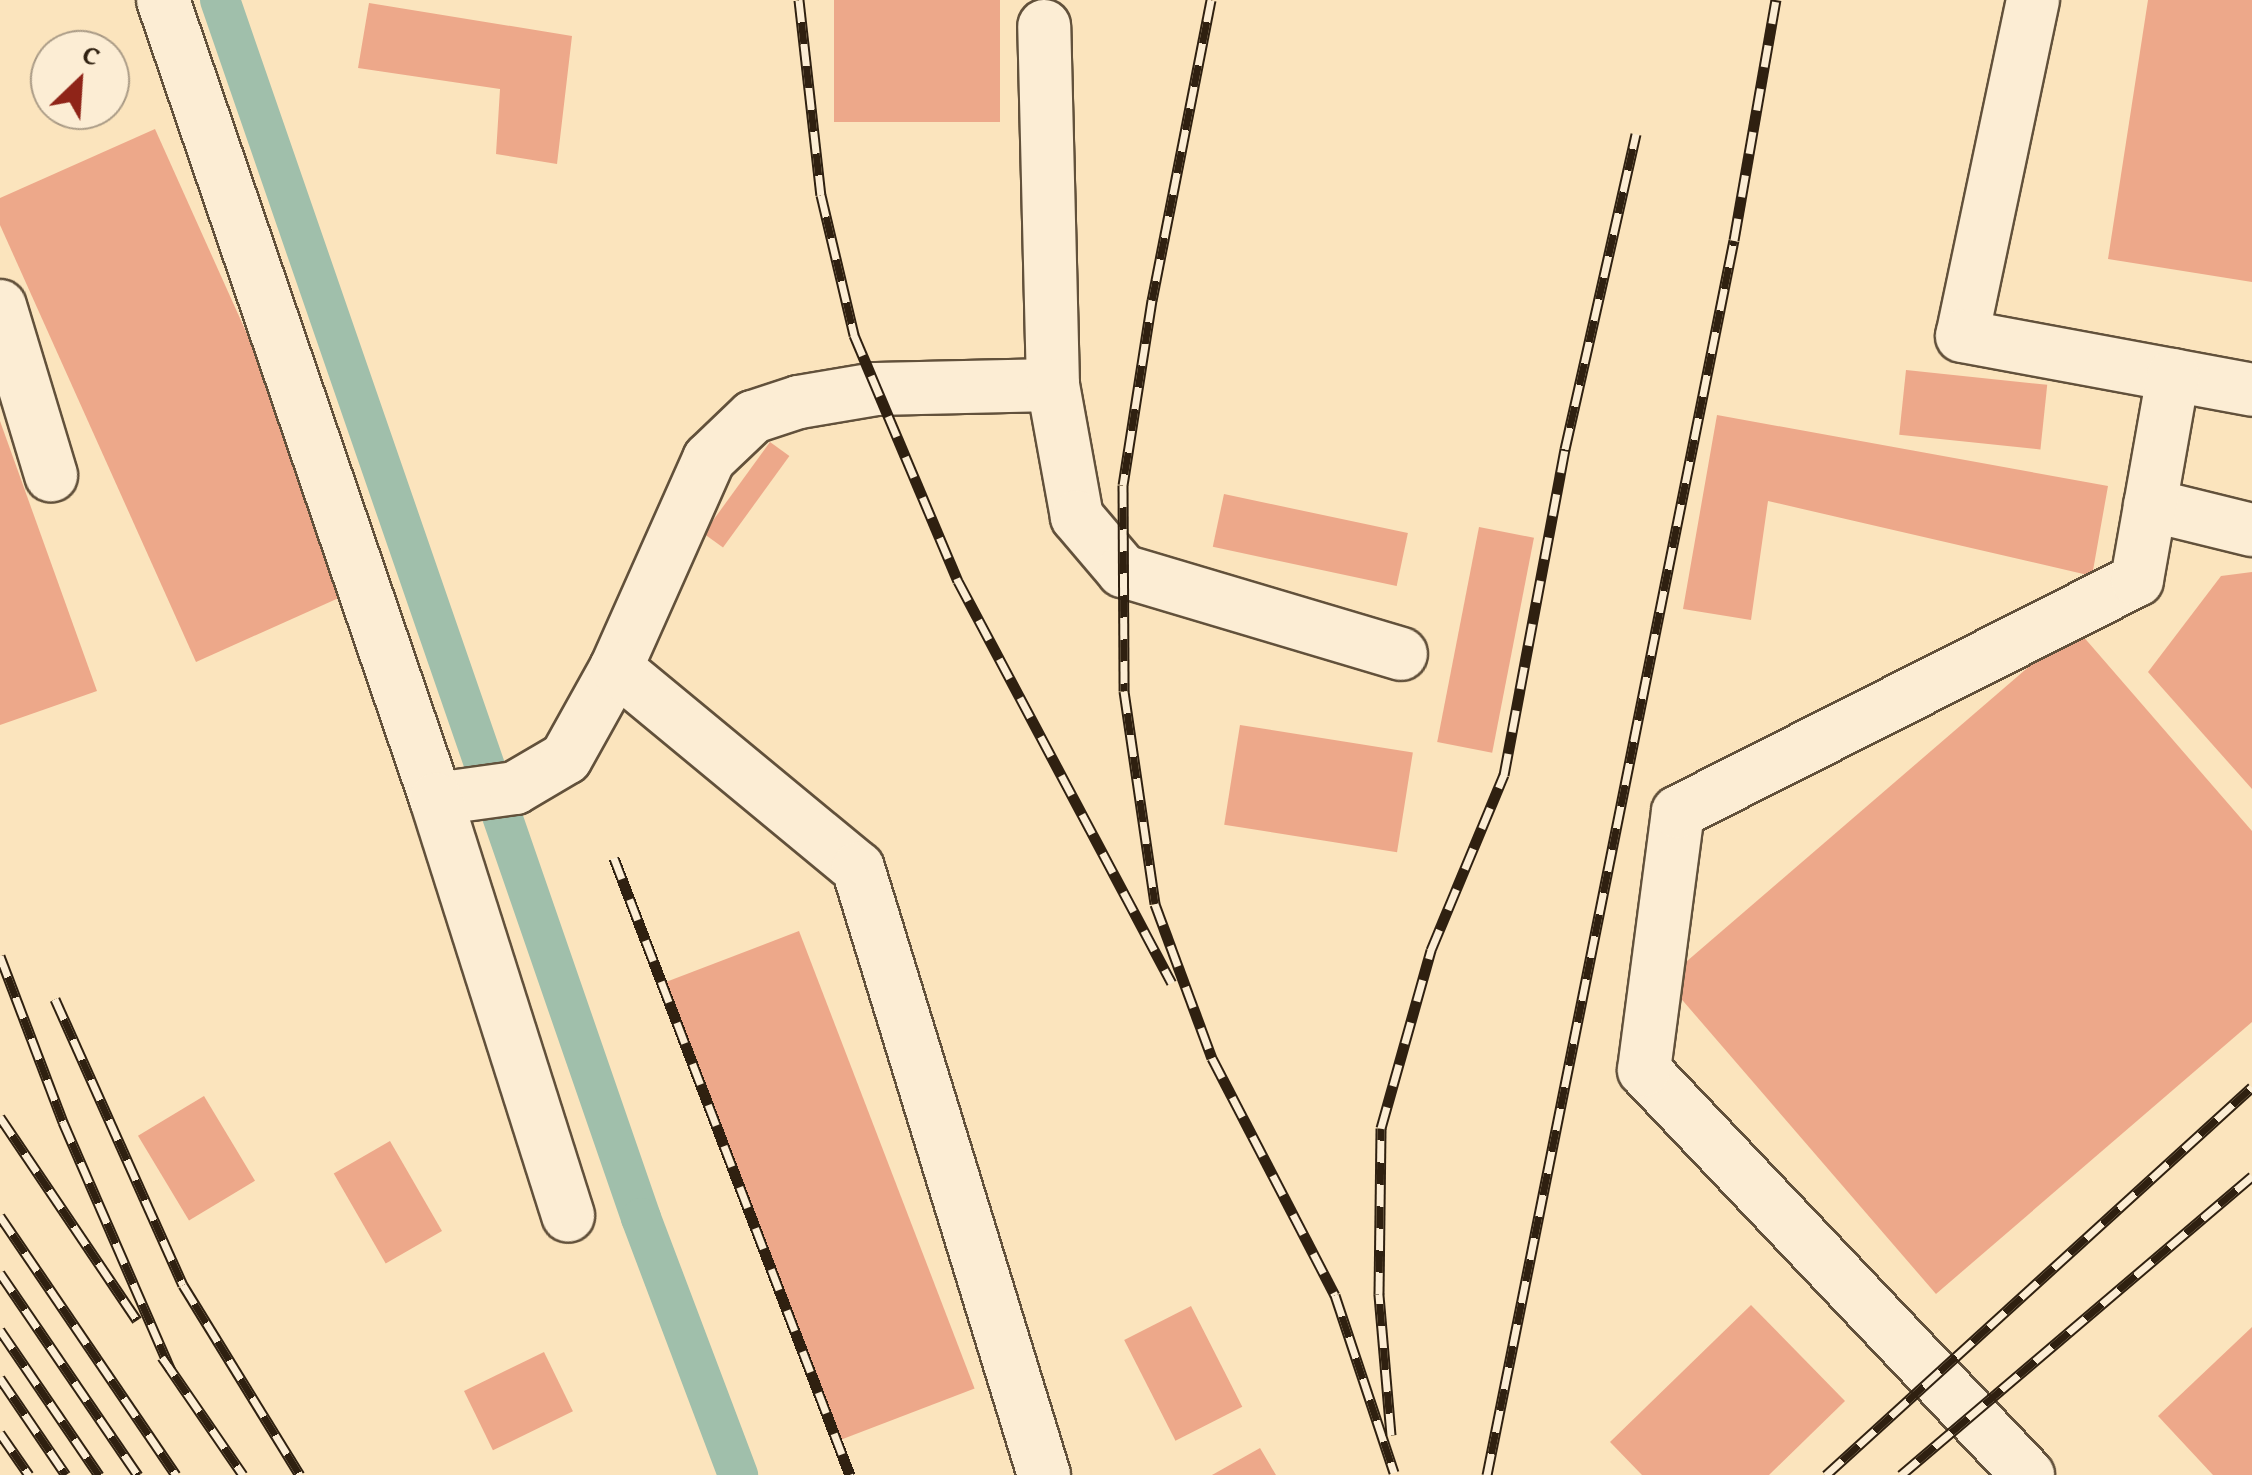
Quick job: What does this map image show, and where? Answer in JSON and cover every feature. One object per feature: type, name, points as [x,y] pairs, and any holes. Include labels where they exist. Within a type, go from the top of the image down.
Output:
[{"type":"street","points":[[163,0],[436,799],[568,1216]]},
{"type":"street","points":[[2032,0],[1962,336],[2252,390]]},
{"type":"street","points":[[1044,26],[1054,384],[1077,517],[1124,570],[1401,654]]},
{"type":"street","points":[[0,306],[51,475]]},
{"type":"street","points":[[2028,1475],[1644,1070],[1678,812],[2137,580],[2173,375]]},
{"type":"street","points":[[436,799],[516,788],[566,758],[616,668],[709,459],[753,416],[800,402],[876,389],[1054,384]]},
{"type":"street","points":[[2150,504],[2252,530]]},
{"type":"street","points":[[616,668],[858,868],[954,1192],[1044,1475]]},
{"type":"building","points":[[834,0],[1000,0],[1000,122],[834,122]]},
{"type":"building","points":[[2148,0],[2252,0],[2252,282],[2108,259]]},
{"type":"building","points":[[369,3],[572,36],[557,164],[496,154],[500,89],[358,68]]},
{"type":"building","points":[[155,129],[361,588],[196,662],[0,225],[0,198]]},
{"type":"building","points":[[1906,370],[2047,385],[2040,449],[1899,435]]},
{"type":"building","points":[[1717,415],[2108,486],[2092,576],[1768,501],[1751,620],[1683,609]]},
{"type":"building","points":[[0,421],[97,691],[0,725]]},
{"type":"building","points":[[770,442],[789,456],[723,548],[704,533]]},
{"type":"building","points":[[1224,494],[1408,533],[1397,586],[1213,547]]},
{"type":"building","points":[[1479,527],[1534,538],[1492,753],[1437,742]]},
{"type":"building","points":[[2252,572],[2252,789],[2148,672],[2221,576]]},
{"type":"building","points":[[2075,627],[2252,831],[2252,1022],[1936,1294],[1665,980]]},
{"type":"building","points":[[1240,725],[1413,752],[1397,852],[1224,825]]},
{"type":"building","points":[[799,931],[975,1388],[840,1440],[665,983]]},
{"type":"building","points":[[204,1096],[255,1181],[189,1221],[138,1136]]},
{"type":"building","points":[[390,1141],[442,1231],[386,1264],[334,1174]]},
{"type":"building","points":[[1751,1305],[1845,1401],[1769,1475],[1642,1475],[1610,1442]]},
{"type":"building","points":[[1191,1306],[1242,1407],[1175,1441],[1124,1340]]},
{"type":"building","points":[[2252,1327],[2252,1475],[2213,1475],[2158,1416]]},
{"type":"building","points":[[544,1352],[573,1411],[493,1450],[464,1391]]},
{"type":"building","points":[[1260,1448],[1276,1475],[1212,1475]]},
{"type":"waterway","points":[[220,0],[641,1218],[738,1475]]},
{"type":"railway","points":[[799,0],[821,195],[854,335],[958,581],[1172,983]]},
{"type":"railway","points":[[1211,0],[1152,300],[1123,485],[1124,691],[1155,904],[1212,1058],[1335,1295],[1394,1472]]},
{"type":"railway","points":[[1487,1475],[1734,240],[1776,0]]},
{"type":"railway","points":[[1391,1435],[1379,1294],[1381,1128],[1431,950],[1504,775],[1565,449],[1636,134]]},
{"type":"railway","points":[[614,858],[850,1475]]},
{"type":"railway","points":[[0,956],[63,1122],[171,1370]]},
{"type":"railway","points":[[55,999],[183,1285],[300,1475]]},
{"type":"railway","points":[[1826,1475],[2252,1087]]},
{"type":"railway","points":[[0,1117],[137,1320]]},
{"type":"railway","points":[[1901,1475],[2252,1176]]},
{"type":"railway","points":[[0,1216],[176,1475]]},
{"type":"railway","points":[[0,1273],[138,1475]]},
{"type":"railway","points":[[0,1330],[99,1475]]},
{"type":"railway","points":[[162,1357],[243,1475]]},
{"type":"railway","points":[[0,1378],[66,1475]]},
{"type":"railway","points":[[0,1433],[29,1475]]}]
